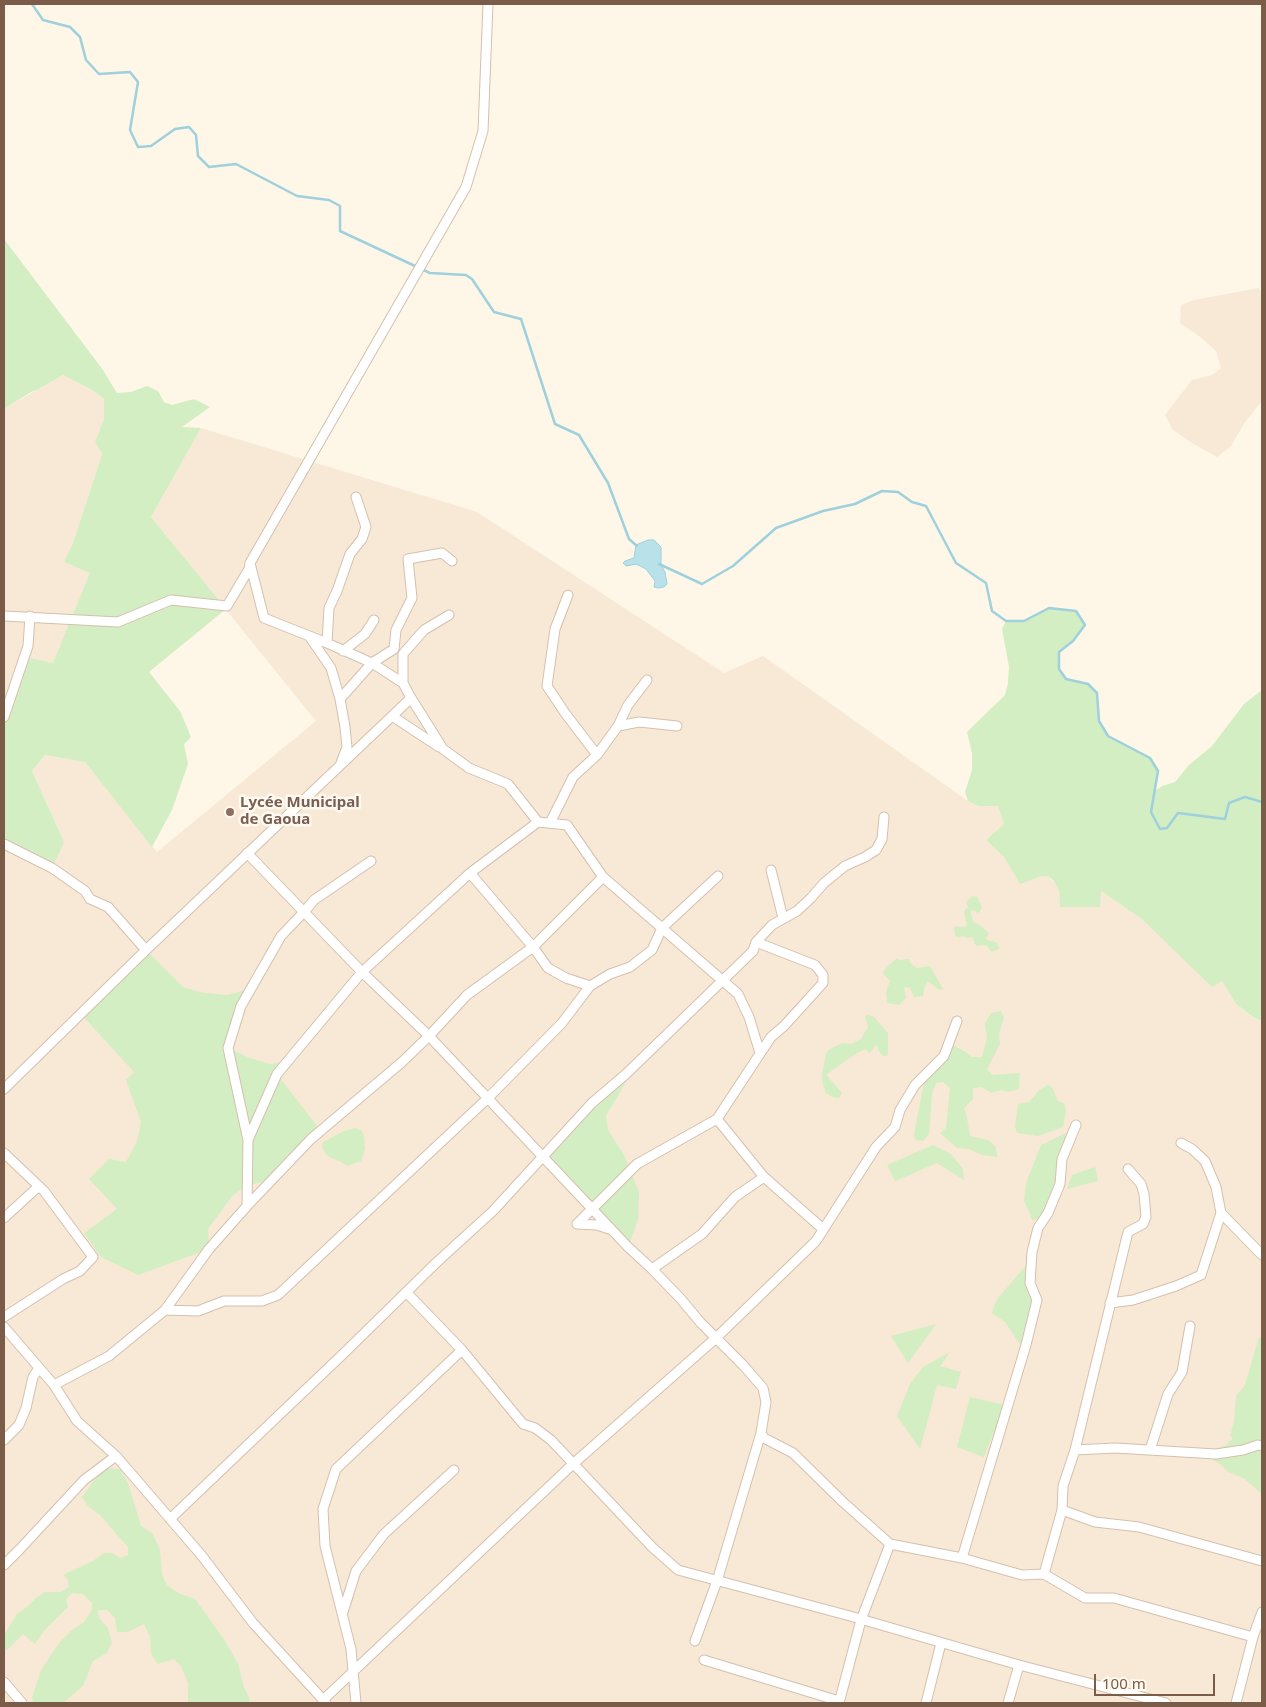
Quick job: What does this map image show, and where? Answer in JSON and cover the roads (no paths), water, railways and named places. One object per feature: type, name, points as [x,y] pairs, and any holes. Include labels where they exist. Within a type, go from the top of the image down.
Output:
[{"type":"street","points":[[4,616],[118,622],[171,600],[227,606],[466,187],[483,131],[488,4]]},
{"type":"street","points":[[327,643],[329,608],[350,554],[362,539],[366,527],[356,497]]},
{"type":"street","points":[[340,699],[372,663],[394,648],[396,630],[412,598],[408,559],[442,553],[452,561]]},
{"type":"street","points":[[250,563],[264,618],[372,663],[403,683]]},
{"type":"street","points":[[568,595],[555,629],[547,686],[597,755]]},
{"type":"street","points":[[443,749],[403,683],[403,654],[424,630],[449,615]]},
{"type":"street","points":[[4,717],[28,646],[30,616]]},
{"type":"street","points":[[343,651],[365,634],[374,620]]},
{"type":"street","points":[[309,636],[331,668],[340,699],[346,727],[347,747],[340,766]]},
{"type":"street","points":[[550,823],[573,777],[597,755],[618,726],[628,705],[647,680]]},
{"type":"street","points":[[4,1089],[146,950],[411,698]]},
{"type":"street","points":[[392,716],[470,768],[508,784],[538,822]]},
{"type":"street","points":[[618,726],[639,722],[677,726]]},
{"type":"street","points":[[170,1519],[406,1292],[493,1212],[592,1102],[626,1074],[753,951],[756,942],[772,925],[797,911],[824,882],[845,866],[865,858],[876,850],[882,839],[884,817]]},
{"type":"street","points":[[248,1140],[277,1074],[362,972],[470,873],[538,822],[567,825],[603,877],[738,994],[749,1017],[760,1053]]},
{"type":"street","points":[[4,844],[52,868],[85,891],[90,899],[108,907],[146,950]]},
{"type":"street","points":[[247,853],[362,972],[429,1036],[611,1230],[680,1298],[694,1317],[743,1364],[763,1388],[766,1402],[761,1433],[717,1580],[695,1641]]},
{"type":"street","points":[[248,1206],[248,1140],[228,1048],[241,1006],[281,936],[314,900],[371,861]]},
{"type":"street","points":[[770,870],[783,918]]},
{"type":"street","points":[[470,873],[533,947],[548,968],[566,978],[590,986]]},
{"type":"street","points":[[165,1310],[198,1311],[224,1301],[262,1301],[278,1295],[488,1098],[562,1023],[590,986],[610,974],[630,967],[652,950],[662,928],[718,876]]},
{"type":"street","points":[[54,1385],[109,1356],[165,1310],[209,1250],[320,1130],[402,1062],[467,995],[533,947],[603,877]]},
{"type":"street","points":[[611,1230],[597,1225],[577,1224],[637,1164],[717,1119],[771,1037],[784,1026],[823,983],[823,975],[815,965],[756,942]]},
{"type":"street","points":[[4,1327],[54,1385],[77,1421],[116,1456],[202,1556],[253,1623],[325,1702],[354,1672],[573,1464],[716,1338],[816,1241],[876,1147],[895,1127],[900,1110],[915,1085],[944,1056],[958,1021]]},
{"type":"street","points":[[717,1119],[764,1177],[823,1229]]},
{"type":"street","points":[[962,1558],[1026,1345],[1037,1300],[1030,1283],[1032,1252],[1038,1228],[1048,1213],[1060,1184],[1062,1159],[1076,1126]]},
{"type":"street","points":[[1110,1303],[1133,1300],[1176,1286],[1200,1275],[1221,1214],[1216,1187],[1205,1161],[1192,1149],[1181,1143]]},
{"type":"street","points":[[4,1153],[39,1186],[93,1257],[80,1271],[63,1279],[4,1318]]},
{"type":"street","points":[[1044,1574],[1062,1510],[1064,1486],[1075,1450],[1128,1232],[1143,1224],[1146,1217],[1141,1184],[1128,1169]]},
{"type":"street","points":[[652,1269],[702,1234],[735,1196],[764,1177]]},
{"type":"street","points":[[4,1218],[39,1186]]},
{"type":"street","points":[[1221,1214],[1262,1255]]},
{"type":"street","points":[[406,1292],[462,1350],[523,1424],[535,1428],[551,1440],[652,1547],[678,1570],[1019,1665],[1166,1703]]},
{"type":"street","points":[[1150,1450],[1168,1394],[1182,1372],[1190,1326]]},
{"type":"street","points":[[356,1703],[352,1649],[325,1546],[323,1509],[336,1470],[462,1350]]},
{"type":"street","points":[[4,1440],[19,1426],[26,1408],[33,1377],[40,1368]]},
{"type":"street","points":[[761,1433],[764,1438],[793,1453],[843,1502],[890,1544],[962,1558],[1022,1575],[1044,1574],[1085,1598],[1114,1598],[1253,1637]]},
{"type":"street","points":[[1075,1450],[1115,1448],[1216,1454],[1262,1446]]},
{"type":"street","points":[[4,1564],[84,1480],[116,1456]]},
{"type":"street","points":[[343,1613],[356,1571],[384,1534],[454,1470]]},
{"type":"street","points":[[1062,1510],[1095,1522],[1139,1527],[1262,1561]]},
{"type":"street","points":[[704,1660],[839,1702],[861,1620],[890,1544]]},
{"type":"street","points":[[1236,1703],[1253,1637],[1262,1612]]},
{"type":"street","points":[[926,1703],[942,1643]]},
{"type":"street","points":[[1008,1703],[1019,1665]]},
{"type":"street","points":[[4,1682],[22,1703]]},
{"type":"water","points":[[648,540],[654,540],[661,547],[661,565],[665,572],[667,584],[664,587],[654,587],[655,581],[646,569],[636,564],[626,566],[623,563],[634,558],[636,545]]},
{"type":"waterway","points":[[32,4],[43,20],[70,27],[80,37],[86,60],[99,74],[130,72],[138,82],[130,130],[138,147],[151,146],[175,129],[189,127],[196,135],[198,156],[209,167],[236,164],[297,196],[329,200],[340,206],[340,231],[430,273],[466,275],[472,279],[494,312],[521,319],[555,424],[579,435],[608,483],[629,539],[637,546]]},
{"type":"waterway","points":[[659,564],[702,584],[733,566],[776,528],[823,511],[855,504],[882,491],[898,492],[912,502],[926,506],[956,563],[986,583],[992,611],[1006,621],[1024,621],[1049,608],[1076,611],[1085,625],[1073,641],[1059,652],[1059,669],[1066,679],[1088,684],[1097,693],[1099,721],[1108,736],[1150,758],[1158,771],[1151,812],[1160,829],[1167,828],[1178,813],[1225,819],[1229,803],[1245,797],[1262,802]]},
{"type":"place","name":"Lycée Municipal de Gaoua","points":[[230,812]]}]
